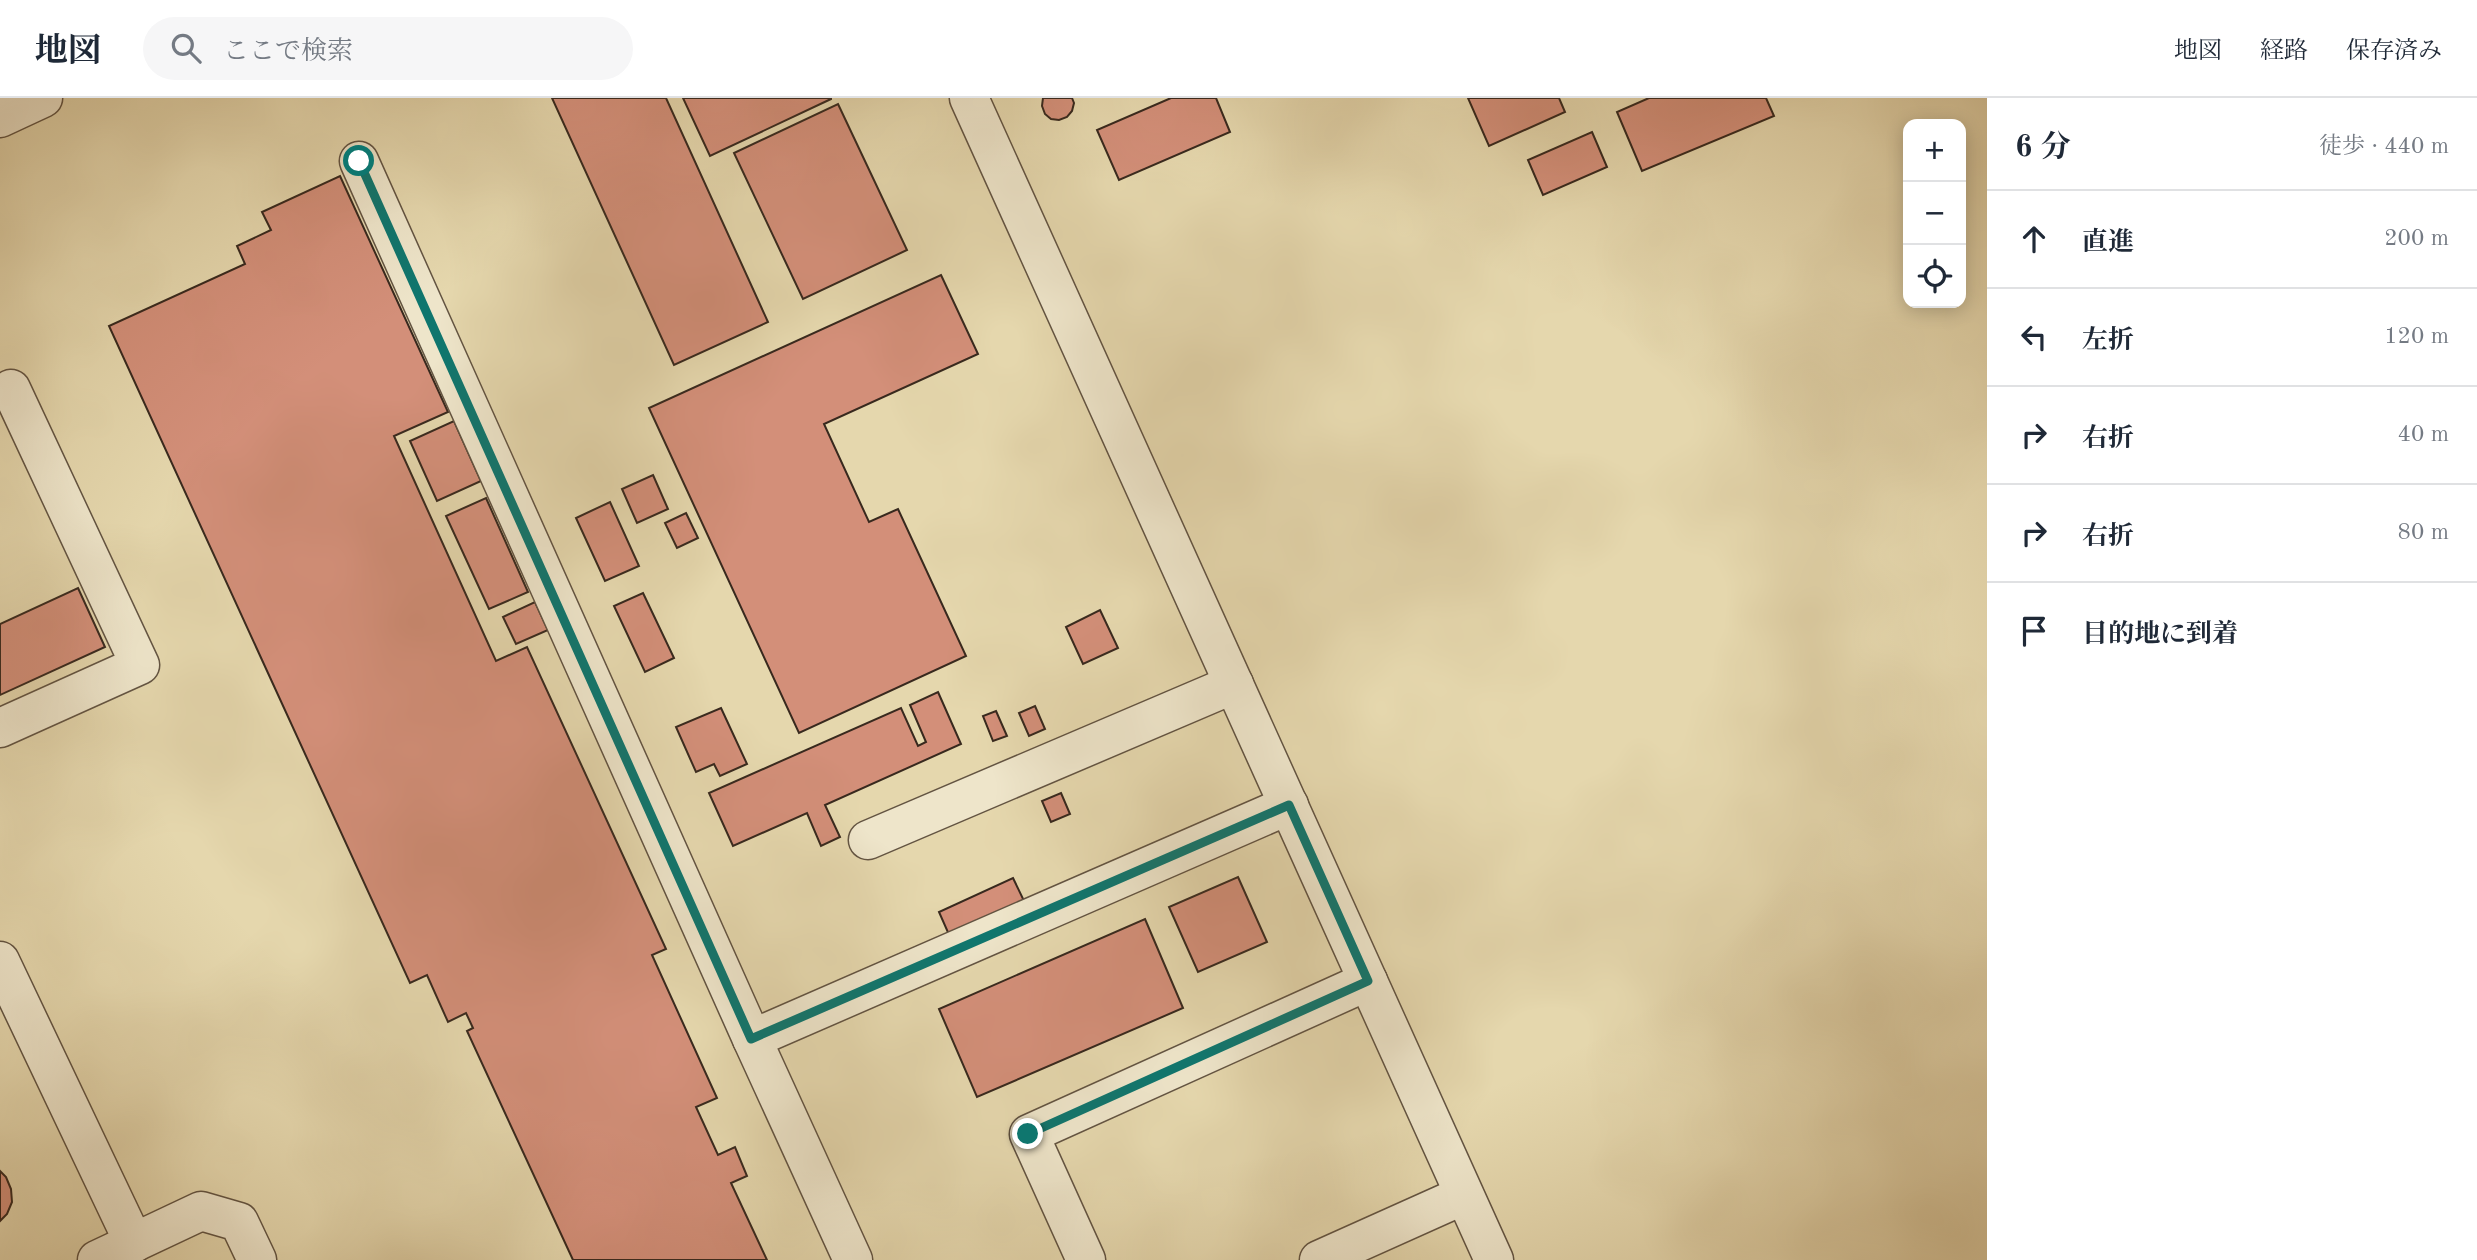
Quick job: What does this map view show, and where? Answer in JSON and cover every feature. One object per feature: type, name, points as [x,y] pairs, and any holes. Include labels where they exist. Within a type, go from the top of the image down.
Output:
[{"type":"street","points":[[0,118],[43,98]]},
{"type":"street","points":[[969,98],[1494,1260]]},
{"type":"street","points":[[359,161],[751,1039],[853,1260]]},
{"type":"street","points":[[0,728],[141,665],[4,383]]},
{"type":"street","points":[[868,840],[1234,684]]},
{"type":"street","points":[[751,1039],[1289,805]]},
{"type":"street","points":[[0,961],[134,1243]]},
{"type":"street","points":[[1086,1260],[1028,1134],[1368,981]]},
{"type":"street","points":[[1319,1260],[1464,1195]]},
{"type":"street","points":[[97,1260],[201,1211],[239,1222],[257,1260]]},
{"type":"building","points":[[552,98],[666,98],[768,322],[674,365]]},
{"type":"building","points":[[683,98],[831,98],[831,99],[710,156]]},
{"type":"building","points":[[1043,98],[1072,98],[1072,111],[1067,117],[1051,119],[1045,114]]},
{"type":"building","points":[[1171,98],[1216,98],[1230,132],[1119,180],[1097,130]]},
{"type":"building","points":[[1468,98],[1559,98],[1565,112],[1489,146]]},
{"type":"building","points":[[1649,98],[1766,98],[1774,116],[1642,171],[1617,112]]},
{"type":"building","points":[[838,104],[907,250],[803,299],[734,153]]},
{"type":"building","points":[[1592,132],[1607,167],[1543,195],[1528,160]]},
{"type":"building","points":[[340,176],[448,412],[394,436],[496,661],[527,647],[666,949],[652,955],[717,1098],[696,1107],[718,1155],[735,1147],[747,1176],[731,1183],[767,1260],[573,1260],[467,1031],[473,1028],[466,1013],[448,1022],[427,975],[410,983],[109,326],[245,264],[237,246],[271,230],[262,212]]},
{"type":"building","points":[[941,275],[978,354],[824,424],[869,522],[898,509],[966,656],[799,733],[649,408]]},
{"type":"building","points":[[454,421],[481,481],[437,501],[410,441]]},
{"type":"building","points":[[653,475],[668,509],[637,523],[622,489]]},
{"type":"building","points":[[486,498],[528,592],[489,609],[446,516]]},
{"type":"building","points":[[610,502],[639,566],[605,581],[576,518]]},
{"type":"building","points":[[686,513],[698,538],[677,548],[665,523]]},
{"type":"building","points":[[78,588],[105,647],[0,695],[0,624]]},
{"type":"building","points":[[643,593],[674,658],[645,672],[614,606]]},
{"type":"building","points":[[535,602],[548,630],[516,644],[503,617]]},
{"type":"building","points":[[1100,610],[1118,648],[1083,664],[1066,627]]},
{"type":"building","points":[[938,692],[961,744],[825,805],[840,837],[821,846],[807,813],[733,846],[709,793],[901,708],[918,746],[926,742],[910,705]]},
{"type":"building","points":[[1035,706],[1045,729],[1029,736],[1019,713]]},
{"type":"building","points":[[721,708],[747,764],[720,776],[714,764],[696,772],[676,727]]},
{"type":"building","points":[[996,711],[1007,736],[993,741],[983,716]]},
{"type":"building","points":[[1061,793],[1070,814],[1051,822],[1042,801]]},
{"type":"building","points":[[1238,877],[1267,942],[1198,972],[1169,907]]},
{"type":"building","points":[[1013,878],[1025,903],[950,937],[939,912]]},
{"type":"building","points":[[1145,919],[1183,1008],[977,1097],[939,1009]]},
{"type":"building","points":[[0,1171],[11,1189],[12,1202],[7,1214],[0,1221]]},
{"type":"route","points":[[359,161],[751,1039],[1289,805],[1368,981],[1028,1134]]}]
